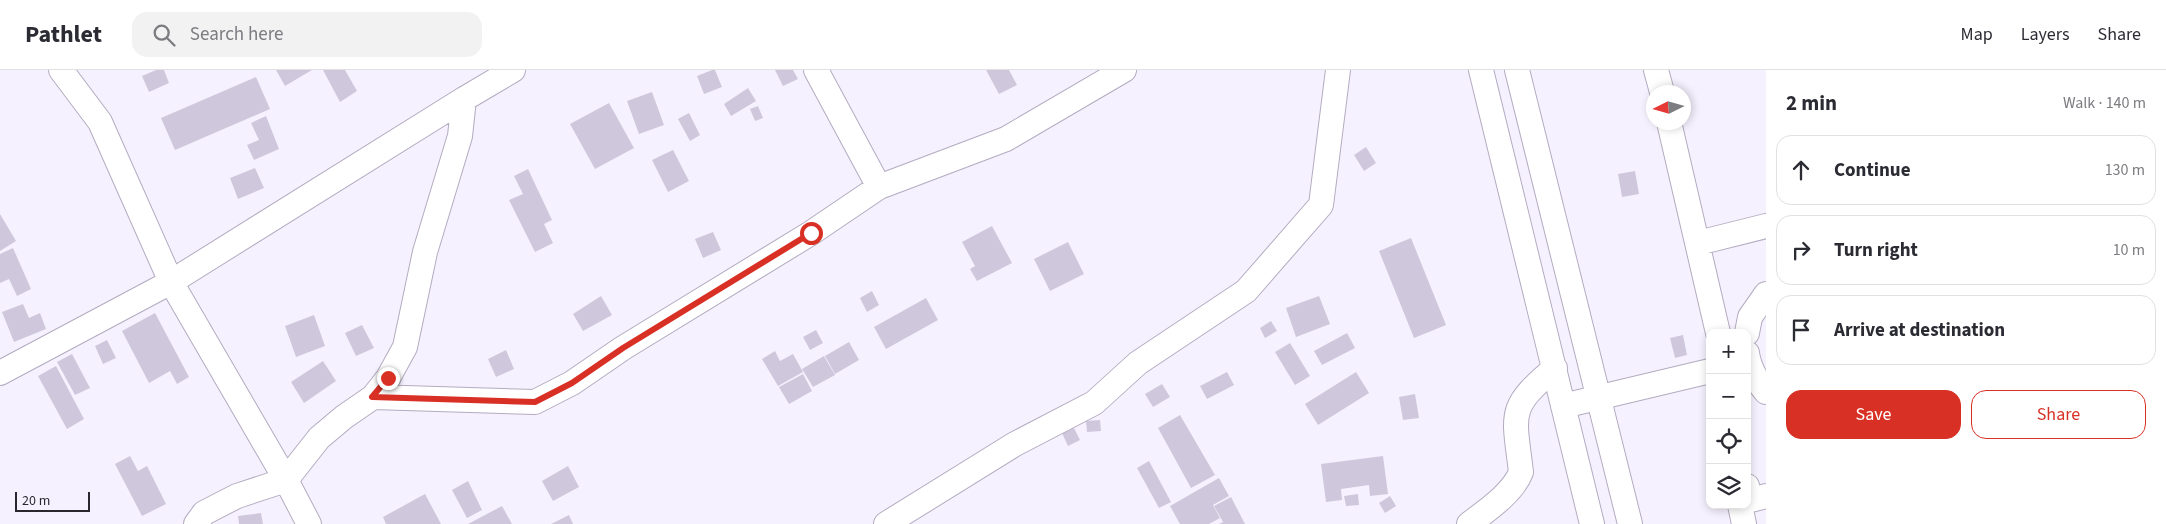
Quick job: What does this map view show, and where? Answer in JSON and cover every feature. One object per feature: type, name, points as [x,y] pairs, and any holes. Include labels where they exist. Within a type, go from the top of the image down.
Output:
[{"type":"street","points":[[62,70],[100,122],[171,282],[286,480],[309,524]]},
{"type":"street","points":[[0,373],[171,282],[513,70]]},
{"type":"street","points":[[816,70],[879,187]]},
{"type":"street","points":[[372,397],[535,402],[572,383],[632,343],[811,233],[879,187],[1006,139],[1124,70]]},
{"type":"street","points":[[886,524],[1015,444],[1094,403],[1138,364],[1246,291],[1321,205],[1338,70]]},
{"type":"street","points":[[1480,70],[1592,524]]},
{"type":"street","points":[[1517,70],[1630,524]]},
{"type":"street","points":[[1656,70],[1660,85]]},
{"type":"street","points":[[196,524],[204,513],[237,496],[286,480],[319,438],[372,397],[388,378],[405,348],[426,252],[460,136],[464,99]]},
{"type":"street","points":[[1672,130],[1717,329]]},
{"type":"street","points":[[1698,243],[1766,226]]},
{"type":"street","points":[[1748,329],[1750,317],[1766,294]]},
{"type":"street","points":[[1751,367],[1757,382],[1766,392]]},
{"type":"street","points":[[1469,524],[1503,496],[1518,479],[1520,472],[1515,418],[1521,400],[1555,368]]},
{"type":"street","points":[[1564,406],[1706,372]]},
{"type":"street","points":[[1751,500],[1766,496]]},
{"type":"street","points":[[1741,509],[1744,524]]},
{"type":"building","points":[[156,70],[164,70],[169,83],[149,92],[142,76]]},
{"type":"building","points":[[276,70],[312,70],[285,86]]},
{"type":"building","points":[[323,70],[345,70],[357,91],[340,102]]},
{"type":"building","points":[[715,70],[722,87],[704,94],[697,76]]},
{"type":"building","points":[[775,70],[793,70],[798,79],[783,86]]},
{"type":"building","points":[[986,70],[1009,70],[1017,85],[999,94]]},
{"type":"building","points":[[256,77],[270,109],[175,150],[161,118]]},
{"type":"building","points":[[748,88],[756,101],[731,116],[724,104]]},
{"type":"building","points":[[652,92],[664,125],[639,134],[627,101]]},
{"type":"building","points":[[609,103],[634,148],[595,169],[570,124]]},
{"type":"building","points":[[758,106],[763,118],[755,121],[750,109]]},
{"type":"building","points":[[689,113],[700,135],[690,141],[678,119]]},
{"type":"building","points":[[266,116],[279,149],[254,160],[247,145],[259,140],[251,123]]},
{"type":"building","points":[[1366,147],[1376,163],[1364,171],[1354,155]]},
{"type":"building","points":[[673,150],[689,181],[668,192],[652,160]]},
{"type":"building","points":[[255,168],[264,188],[238,199],[230,178]]},
{"type":"building","points":[[528,169],[552,220],[544,224],[553,243],[535,252],[509,200],[523,194],[514,176]]},
{"type":"building","points":[[1635,171],[1639,194],[1622,197],[1618,174]]},
{"type":"building","points":[[0,214],[16,241],[0,251]]},
{"type":"building","points":[[992,226],[1012,263],[977,281],[970,269],[975,266],[962,242]]},
{"type":"building","points":[[713,232],[721,250],[703,258],[695,239]]},
{"type":"building","points":[[1411,238],[1446,325],[1414,338],[1379,251]]},
{"type":"building","points":[[1068,242],[1084,274],[1050,291],[1034,259]]},
{"type":"building","points":[[13,248],[31,289],[17,296],[9,279],[0,283],[0,254]]},
{"type":"building","points":[[872,291],[879,305],[867,312],[860,298]]},
{"type":"building","points":[[601,296],[612,315],[583,331],[573,314]]},
{"type":"building","points":[[1319,296],[1330,324],[1296,337],[1286,308]]},
{"type":"building","points":[[926,298],[938,320],[886,349],[874,327]]},
{"type":"building","points":[[23,304],[29,318],[40,313],[46,329],[14,342],[2,312]]},
{"type":"building","points":[[155,313],[189,377],[177,384],[170,371],[149,383],[122,331]]},
{"type":"building","points":[[314,315],[325,346],[296,357],[285,326]]},
{"type":"building","points":[[1271,321],[1277,331],[1265,338],[1260,328]]},
{"type":"building","points":[[362,325],[374,348],[356,356],[345,333]]},
{"type":"building","points":[[816,330],[823,343],[810,350],[803,337]]},
{"type":"building","points":[[1347,333],[1355,348],[1322,365],[1314,351]]},
{"type":"building","points":[[1683,335],[1687,355],[1675,358],[1670,338]]},
{"type":"building","points":[[107,340],[116,358],[103,364],[95,346]]},
{"type":"building","points":[[849,342],[859,360],[835,374],[825,356]]},
{"type":"building","points":[[1290,343],[1310,376],[1295,385],[1275,352]]},
{"type":"building","points":[[506,350],[514,369],[496,377],[488,359]]},
{"type":"building","points":[[775,351],[780,361],[793,354],[803,372],[778,386],[762,359]]},
{"type":"building","points":[[72,354],[90,388],[75,395],[57,362]]},
{"type":"building","points":[[824,356],[835,375],[813,387],[802,369]]},
{"type":"building","points":[[323,361],[336,381],[304,403],[291,382]]},
{"type":"building","points":[[56,366],[84,419],[67,429],[38,376]]},
{"type":"building","points":[[1227,372],[1234,385],[1207,399],[1200,386]]},
{"type":"building","points":[[1356,372],[1369,393],[1318,425],[1305,404]]},
{"type":"building","points":[[803,374],[812,391],[789,404],[779,387]]},
{"type":"building","points":[[1162,384],[1170,397],[1153,407],[1145,394]]},
{"type":"building","points":[[1415,394],[1419,418],[1403,420],[1399,397]]},
{"type":"building","points":[[1180,415],[1215,475],[1191,488],[1158,428]]},
{"type":"building","points":[[1100,420],[1101,431],[1087,432],[1086,421]]},
{"type":"building","points":[[1074,428],[1080,440],[1068,446],[1062,433]]},
{"type":"building","points":[[130,456],[138,471],[147,466],[166,504],[142,516],[115,464]]},
{"type":"building","points":[[1383,456],[1388,494],[1370,496],[1369,485],[1341,489],[1342,500],[1326,502],[1321,464]]},
{"type":"building","points":[[1149,461],[1171,502],[1159,508],[1137,468]]},
{"type":"building","points":[[568,466],[579,487],[553,501],[542,481]]},
{"type":"building","points":[[1219,478],[1229,496],[1213,505],[1220,518],[1209,524],[1180,524],[1170,506]]},
{"type":"building","points":[[468,481],[482,510],[467,518],[452,490]]},
{"type":"building","points":[[425,494],[441,524],[386,524],[383,517]]},
{"type":"building","points":[[1358,494],[1359,505],[1346,506],[1344,496]]},
{"type":"building","points":[[1390,496],[1396,506],[1385,513],[1379,503]]},
{"type":"building","points":[[1231,497],[1245,524],[1219,524],[1223,522],[1214,506]]},
{"type":"building","points":[[502,506],[512,524],[468,524]]},
{"type":"building","points":[[261,513],[263,524],[239,524],[238,516]]},
{"type":"building","points":[[569,515],[573,524],[551,524]]},
{"type":"route","points":[[388,378],[372,397],[535,402],[572,383],[623,348],[811,233]]}]
